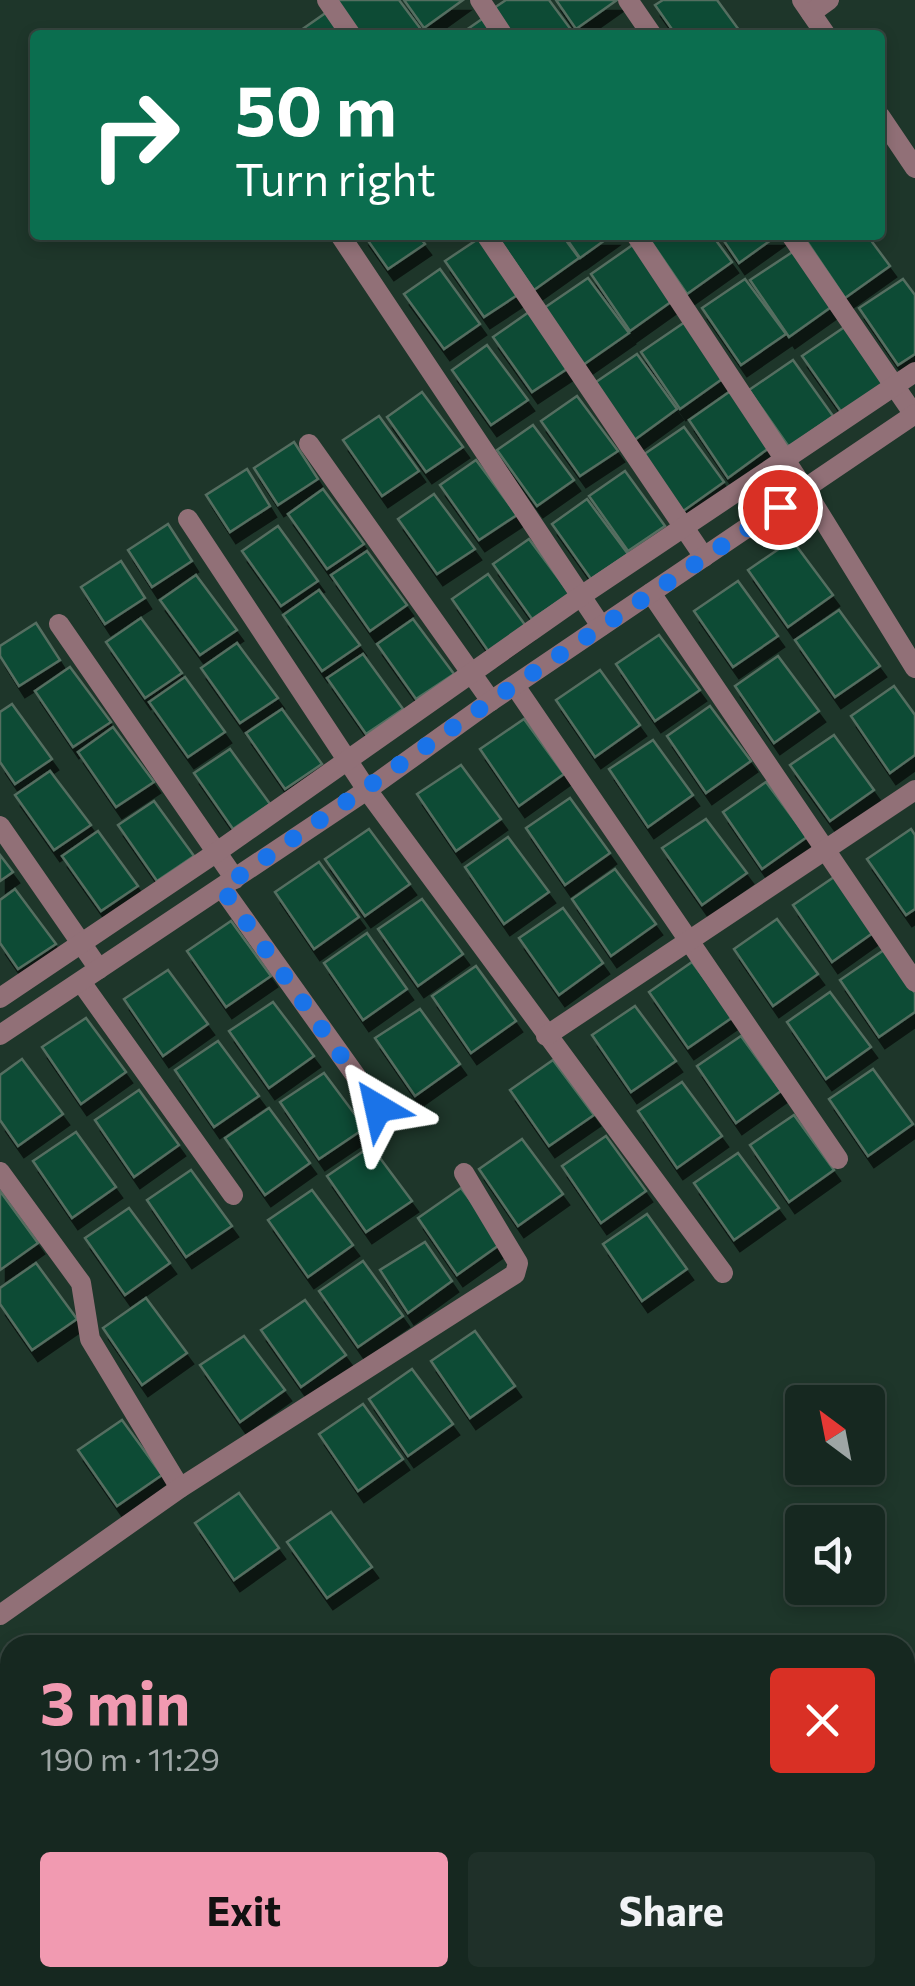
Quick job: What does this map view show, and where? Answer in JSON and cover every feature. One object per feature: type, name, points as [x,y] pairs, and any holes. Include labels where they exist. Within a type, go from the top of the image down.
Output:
[{"type":"street","points":[[327,0],[348,30]]},
{"type":"street","points":[[480,0],[500,30]]},
{"type":"street","points":[[628,0],[649,30]]},
{"type":"street","points":[[823,30],[806,6],[829,0]]},
{"type":"street","points":[[885,123],[915,168]]},
{"type":"street","points":[[343,240],[601,626]]},
{"type":"street","points":[[489,240],[704,557]]},
{"type":"street","points":[[639,240],[805,490],[915,668]]},
{"type":"street","points":[[0,1035],[367,790],[491,701],[915,414],[795,240]]},
{"type":"street","points":[[0,998],[217,852],[684,526],[915,372]]},
{"type":"street","points":[[309,444],[491,701]]},
{"type":"street","points":[[188,519],[367,790],[722,1273]]},
{"type":"street","points":[[651,593],[915,982]]},
{"type":"street","points":[[58,624],[217,852],[229,883],[378,1108]]},
{"type":"street","points":[[514,686],[838,1159]]},
{"type":"street","points":[[546,1036],[915,790]]},
{"type":"street","points":[[0,826],[99,969]]},
{"type":"street","points":[[80,982],[234,1195]]},
{"type":"street","points":[[0,1172],[81,1283],[90,1339],[180,1488]]},
{"type":"street","points":[[0,1615],[180,1488],[515,1274],[518,1263],[464,1172]]},
{"type":"building","points":[[399,0],[420,28],[354,30],[335,3]]},
{"type":"building","points":[[404,0],[463,0],[424,28]]},
{"type":"building","points":[[506,0],[549,0],[571,30],[505,30],[491,10]]},
{"type":"building","points":[[556,0],[617,0],[576,29]]},
{"type":"building","points":[[663,0],[717,0],[739,30],[672,30],[655,5]]},
{"type":"building","points":[[327,12],[340,30],[301,30]]},
{"type":"building","points":[[485,17],[495,30],[466,30]]},
{"type":"building","points":[[368,240],[422,240],[425,244],[388,269]]},
{"type":"building","points":[[476,240],[483,240],[522,292],[484,317],[445,261]]},
{"type":"building","points":[[499,240],[566,240],[579,258],[534,290]]},
{"type":"building","points":[[567,240],[605,240],[580,258]]},
{"type":"building","points":[[650,240],[716,240],[732,262],[687,294]]},
{"type":"building","points":[[723,240],[771,240],[739,263]]},
{"type":"building","points":[[806,240],[871,240],[890,266],[845,298]]},
{"type":"building","points":[[634,244],[675,299],[630,331],[591,274]]},
{"type":"building","points":[[794,251],[834,305],[789,337],[750,280]]},
{"type":"building","points":[[440,269],[480,324],[444,349],[404,294]]},
{"type":"building","points":[[588,278],[629,333],[583,365],[544,308]]},
{"type":"building","points":[[745,279],[786,334],[741,365],[702,308]]},
{"type":"building","points":[[903,279],[915,295],[915,354],[898,365],[859,308]]},
{"type":"building","points":[[529,312],[570,367],[532,392],[493,337]]},
{"type":"building","points":[[685,322],[725,377],[680,409],[641,352]]},
{"type":"building","points":[[846,326],[886,381],[842,413],[802,356]]},
{"type":"building","points":[[487,345],[528,400],[491,425],[452,370]]},
{"type":"building","points":[[637,354],[677,409],[633,441],[593,384]]},
{"type":"building","points":[[793,360],[833,416],[789,447],[749,390]]},
{"type":"building","points":[[732,390],[773,445],[728,478],[689,420]]},
{"type":"building","points":[[422,392],[463,447],[426,472],[387,417]]},
{"type":"building","points":[[577,396],[618,451],[580,476],[541,421]]},
{"type":"building","points":[[379,416],[419,471],[382,496],[343,440]]},
{"type":"building","points":[[533,425],[574,480],[537,506],[497,450]]},
{"type":"building","points":[[684,427],[724,482],[679,514],[640,457]]},
{"type":"building","points":[[294,442],[318,479],[278,505],[254,468]]},
{"type":"building","points":[[476,460],[517,515],[479,540],[440,485]]},
{"type":"building","points":[[247,469],[270,506],[230,532],[206,495]]},
{"type":"building","points":[[625,471],[665,526],[628,551],[589,496]]},
{"type":"building","points":[[323,489],[364,544],[327,569],[288,514]]},
{"type":"building","points":[[434,494],[475,549],[437,574],[398,519]]},
{"type":"building","points":[[587,499],[628,554],[591,579],[552,524]]},
{"type":"building","points":[[168,524],[192,561],[152,587],[128,550]]},
{"type":"building","points":[[278,526],[318,581],[281,606],[242,551]]},
{"type":"building","points":[[529,539],[570,594],[532,619],[493,564]]},
{"type":"building","points":[[792,540],[833,595],[788,627],[748,570]]},
{"type":"building","points":[[367,551],[407,605],[370,631],[331,575]]},
{"type":"building","points":[[121,561],[145,598],[105,624],[81,587]]},
{"type":"building","points":[[488,574],[528,629],[491,655],[452,599]]},
{"type":"building","points":[[196,575],[237,630],[200,655],[160,600]]},
{"type":"building","points":[[738,581],[778,636],[733,667],[694,611]]},
{"type":"building","points":[[319,590],[360,645],[322,671],[283,615]]},
{"type":"building","points":[[839,610],[880,666],[835,697],[795,640]]},
{"type":"building","points":[[141,618],[182,673],[145,698],[106,642]]},
{"type":"building","points":[[413,619],[454,674],[416,699],[377,644]]},
{"type":"building","points":[[36,623],[60,660],[19,686],[0,656],[0,646]]},
{"type":"building","points":[[659,635],[700,690],[655,721],[616,664]]},
{"type":"building","points":[[237,643],[278,698],[240,723],[201,668]]},
{"type":"building","points":[[363,654],[403,709],[366,734],[327,678]]},
{"type":"building","points":[[778,656],[819,711],[774,743],[735,686]]},
{"type":"building","points":[[70,667],[111,722],[73,747],[35,691]]},
{"type":"building","points":[[600,670],[640,725],[595,757],[556,700]]},
{"type":"building","points":[[185,677],[225,732],[188,757],[149,702]]},
{"type":"building","points":[[894,686],[915,715],[915,755],[890,773],[851,716]]},
{"type":"building","points":[[12,704],[52,759],[15,784],[0,762],[0,712]]},
{"type":"building","points":[[710,706],[751,761],[706,793],[667,736]]},
{"type":"building","points":[[282,709],[322,764],[285,789],[246,733]]},
{"type":"building","points":[[524,719],[564,774],[519,806],[480,749]]},
{"type":"building","points":[[113,727],[154,782],[116,807],[78,752]]},
{"type":"building","points":[[834,735],[874,790],[830,821],[790,765]]},
{"type":"building","points":[[653,740],[693,795],[648,827],[609,769]]},
{"type":"building","points":[[230,749],[270,804],[233,829],[194,773]]},
{"type":"building","points":[[461,765],[501,819],[456,851],[417,794]]},
{"type":"building","points":[[50,771],[91,825],[54,850],[15,795]]},
{"type":"building","points":[[766,782],[807,837],[762,869],[723,812]]},
{"type":"building","points":[[570,798],[610,853],[565,885],[526,828]]},
{"type":"building","points":[[154,801],[194,856],[157,881],[118,825]]},
{"type":"building","points":[[706,819],[747,873],[702,905],[662,848]]},
{"type":"building","points":[[369,829],[410,884],[365,916],[325,859]]},
{"type":"building","points":[[911,829],[915,835],[915,909],[906,915],[867,859]]},
{"type":"building","points":[[98,831],[138,886],[101,911],[62,856]]},
{"type":"building","points":[[508,837],[549,892],[504,924],[465,867]]},
{"type":"building","points":[[0,855],[13,872],[0,881]]},
{"type":"building","points":[[319,862],[359,917],[314,949],[275,892]]},
{"type":"building","points":[[615,869],[656,924],[611,956],[572,899]]},
{"type":"building","points":[[837,875],[877,930],[832,962],[793,905]]},
{"type":"building","points":[[15,889],[56,944],[18,969],[0,943],[0,900]]},
{"type":"building","points":[[422,899],[463,954],[418,986],[378,929]]},
{"type":"building","points":[[563,908],[603,963],[559,995],[519,938]]},
{"type":"building","points":[[777,919],[818,974],[773,1006],[734,949]]},
{"type":"building","points":[[231,921],[271,976],[226,1007],[187,951]]},
{"type":"building","points":[[367,933],[407,989],[363,1020],[324,963]]},
{"type":"building","points":[[884,950],[915,993],[915,1012],[879,1037],[840,980]]},
{"type":"building","points":[[692,962],[733,1017],[688,1048],[649,992]]},
{"type":"building","points":[[476,966],[516,1021],[471,1053],[432,996]]},
{"type":"building","points":[[168,970],[208,1024],[163,1056],[124,999]]},
{"type":"building","points":[[830,992],[871,1047],[826,1079],[787,1022]]},
{"type":"building","points":[[273,1002],[314,1056],[269,1088],[229,1031]]},
{"type":"building","points":[[635,1006],[676,1061],[631,1092],[592,1035]]},
{"type":"building","points":[[420,1009],[460,1064],[415,1096],[375,1038]]},
{"type":"building","points":[[86,1018],[126,1072],[81,1104],[42,1047]]},
{"type":"building","points":[[741,1036],[781,1091],[736,1123],[697,1066]]},
{"type":"building","points":[[218,1041],[259,1096],[214,1127],[175,1070]]},
{"type":"building","points":[[22,1059],[63,1114],[18,1146],[0,1120],[0,1075]]},
{"type":"building","points":[[553,1060],[594,1115],[549,1146],[510,1090]]},
{"type":"building","points":[[873,1069],[913,1124],[868,1156],[829,1099]]},
{"type":"building","points":[[324,1073],[365,1128],[319,1159],[280,1102]]},
{"type":"building","points":[[682,1082],[722,1136],[677,1168],[638,1111]]},
{"type":"building","points":[[139,1090],[179,1145],[134,1177],[95,1120]]},
{"type":"building","points":[[269,1108],[310,1163],[265,1195],[225,1138]]},
{"type":"building","points":[[794,1115],[834,1170],[789,1202],[750,1145]]},
{"type":"building","points":[[76,1132],[116,1187],[72,1218],[33,1161]]},
{"type":"building","points":[[606,1136],[646,1191],[601,1223],[562,1166]]},
{"type":"building","points":[[522,1139],[563,1194],[518,1226],[479,1169]]},
{"type":"building","points":[[371,1146],[412,1201],[366,1232],[327,1176]]},
{"type":"building","points":[[738,1153],[779,1208],[734,1240],[694,1183]]},
{"type":"building","points":[[191,1170],[232,1226],[186,1257],[147,1200]]},
{"type":"building","points":[[461,1188],[502,1243],[457,1275],[418,1218]]},
{"type":"building","points":[[312,1190],[353,1245],[308,1277],[268,1220]]},
{"type":"building","points":[[0,1191],[38,1243],[0,1270]]},
{"type":"building","points":[[129,1208],[170,1263],[125,1295],[85,1238]]},
{"type":"building","points":[[647,1214],[687,1269],[642,1301],[603,1244]]},
{"type":"building","points":[[425,1242],[452,1281],[408,1313],[380,1270]]},
{"type":"building","points":[[363,1261],[403,1316],[358,1347],[319,1291]]},
{"type":"building","points":[[36,1263],[77,1319],[32,1350],[0,1304],[0,1288]]},
{"type":"building","points":[[146,1298],[187,1353],[142,1385],[103,1328]]},
{"type":"building","points":[[305,1300],[346,1355],[301,1387],[261,1330]]},
{"type":"building","points":[[475,1331],[515,1386],[470,1418],[431,1361]]},
{"type":"building","points":[[244,1336],[285,1390],[240,1422],[200,1365]]},
{"type":"building","points":[[412,1369],[453,1424],[408,1456],[369,1399]]},
{"type":"building","points":[[363,1404],[403,1459],[358,1491],[319,1434]]},
{"type":"building","points":[[122,1420],[162,1475],[117,1506],[78,1450]]},
{"type":"building","points":[[239,1493],[279,1548],[234,1580],[195,1523]]},
{"type":"building","points":[[331,1512],[372,1567],[327,1598],[287,1542]]},
{"type":"route","points":[[378,1108],[222,888],[780,507]]}]
